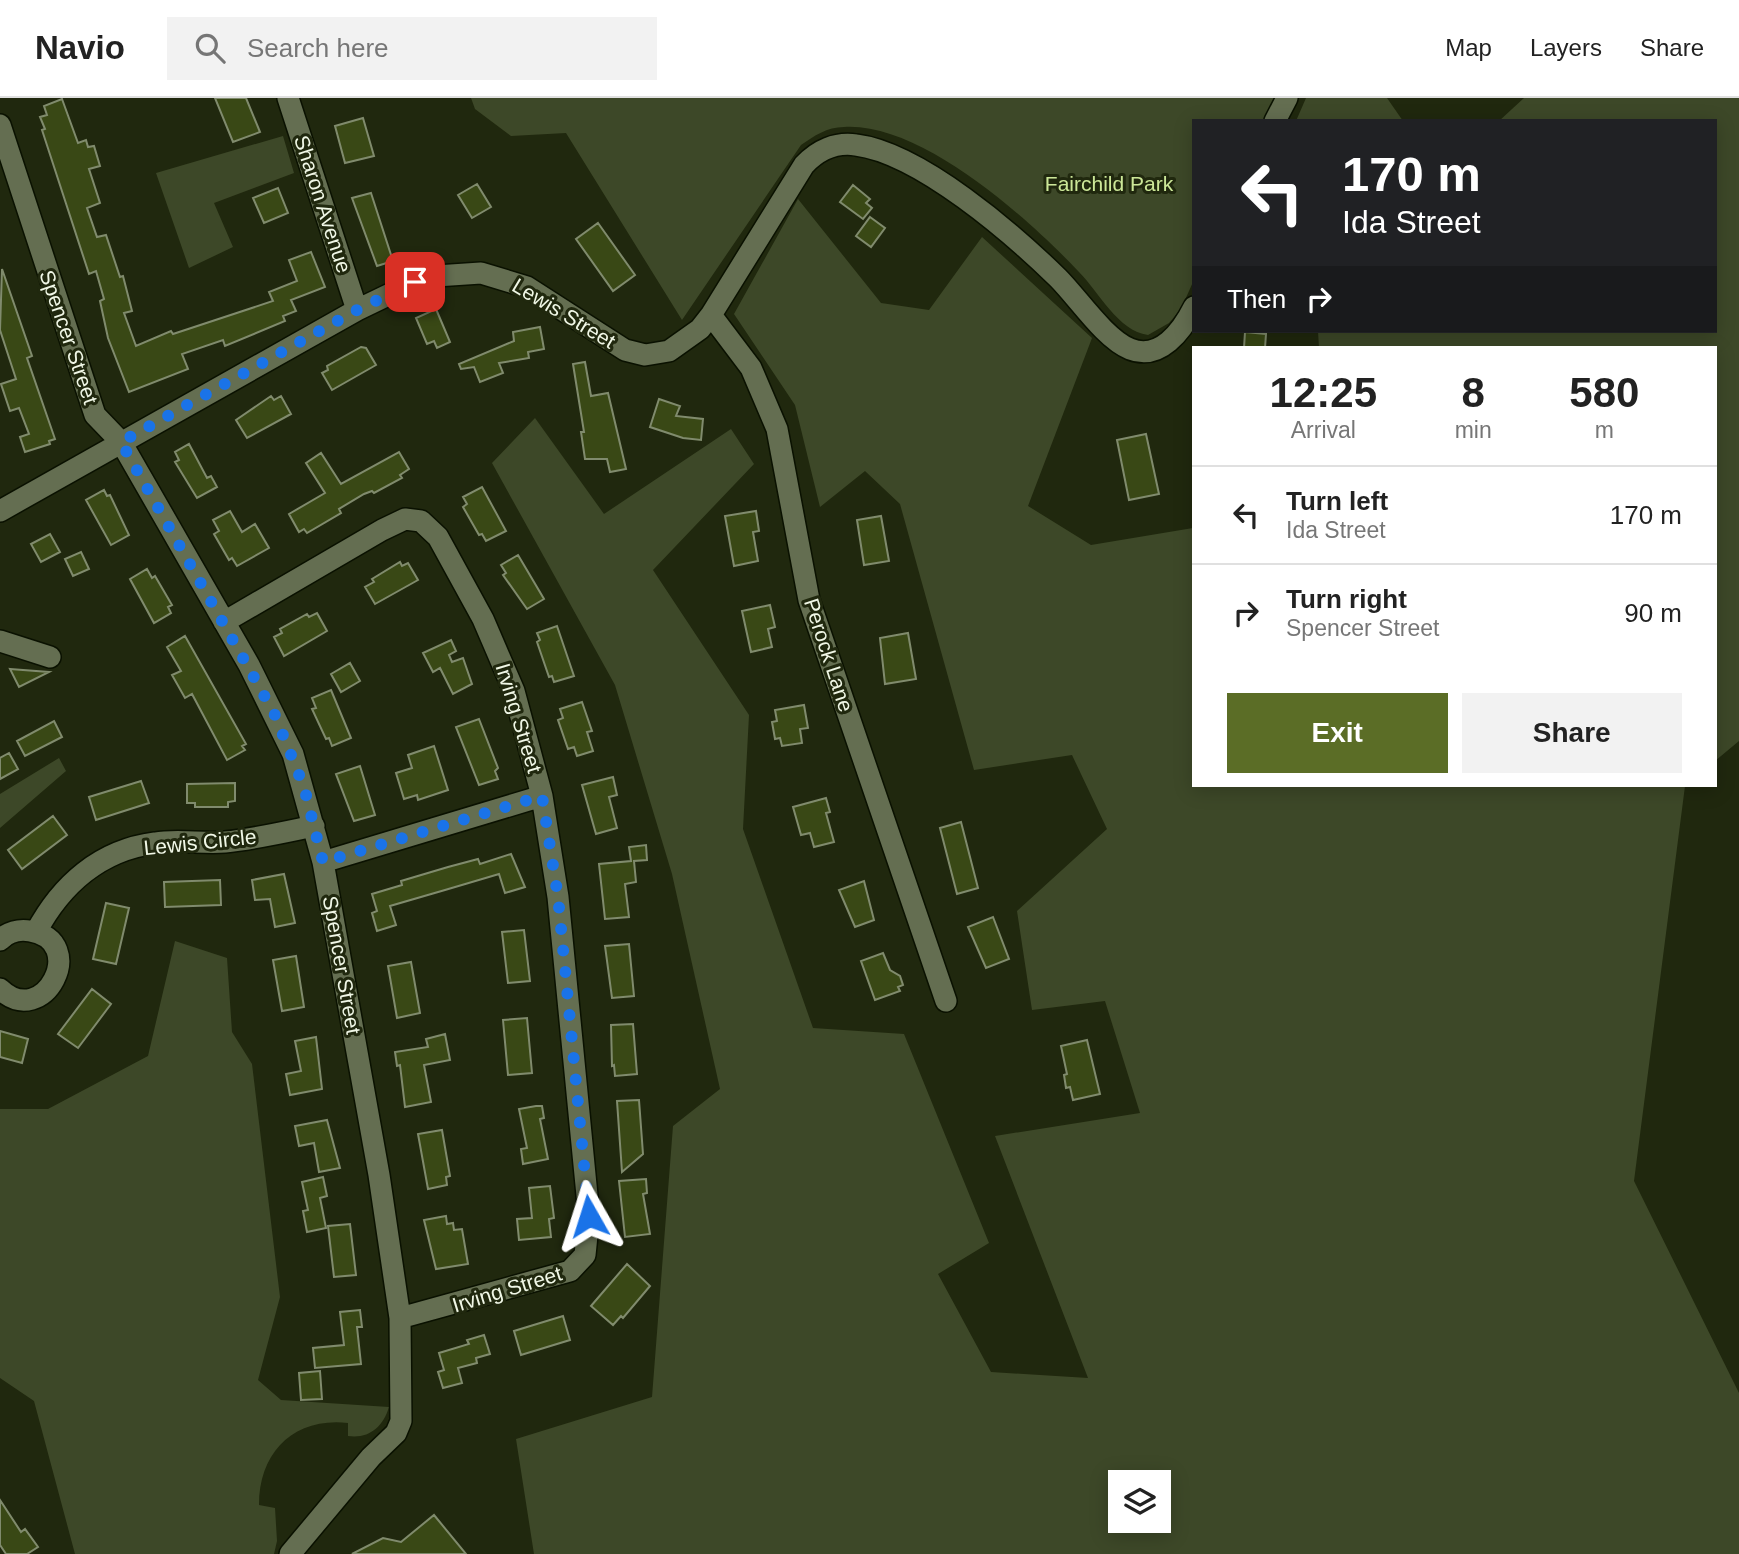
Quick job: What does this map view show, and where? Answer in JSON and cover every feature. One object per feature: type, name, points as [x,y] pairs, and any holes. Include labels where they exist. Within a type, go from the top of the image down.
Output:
[{"type":"street","name":"Sharon Avenue","points":[[288,98],[357,310]]},
{"type":"street","points":[[1276,119],[1287,98]]},
{"type":"street","name":"Spencer Street","points":[[0,125],[95,415],[121,442],[279,723],[304,787],[323,862],[379,1175],[400,1318],[402,1413],[396,1433],[371,1457],[290,1554]]},
{"type":"street","name":"Lewis Street","points":[[0,511],[357,310],[415,282],[436,276],[481,273],[506,278],[527,287],[613,344],[645,355],[669,351],[683,343],[710,315],[804,165],[813,156],[831,147],[856,145],[916,168],[976,207],[1027,249],[1079,299],[1111,336],[1131,350],[1142,352],[1165,345],[1177,335],[1192,310]]},
{"type":"street","name":"Perock Lane","points":[[710,315],[751,368],[777,429],[809,600],[946,1001]]},
{"type":"street","name":"Irving Street","points":[[224,622],[382,530],[405,519],[421,521],[438,537],[451,557],[483,619],[514,691],[542,796],[558,897],[589,1216],[585,1255],[570,1271],[400,1318]]},
{"type":"street","points":[[0,641],[50,657]]},
{"type":"street","points":[[323,862],[542,796]]},
{"type":"street","name":"Lewis Circle","points":[[36,932],[56,897],[83,872],[127,851],[153,843],[223,842],[314,826]]},
{"type":"street","points":[[0,940],[14,931],[36,932],[46,937],[57,955],[59,965],[52,985],[36,997],[15,998],[0,989]]},
{"type":"green space","name":"Fairchild Park","points":[[471,98],[1275,98],[1264,119],[1192,119],[1192,284],[1181,309],[1169,323],[1148,335],[1137,332],[1118,319],[1058,250],[972,178],[906,140],[874,130],[844,127],[826,130],[801,145],[682,320],[566,133],[511,136],[475,109]]},
{"type":"green space","points":[[1306,98],[1387,98],[1402,119],[1297,119]]},
{"type":"green space","points":[[1524,98],[1739,98],[1739,741],[1717,759],[1717,346],[1319,346],[1318,333],[1717,333],[1717,119],[1501,119]]},
{"type":"green space","points":[[283,136],[294,173],[214,203],[233,247],[189,268],[156,173]]},
{"type":"green space","points":[[798,199],[881,303],[929,310],[982,237],[1092,338],[1028,506],[1091,545],[1192,528],[1192,787],[1685,787],[1634,1181],[1739,1393],[1739,1554],[534,1554],[516,1439],[652,1397],[673,1126],[720,1089],[672,874],[615,685],[492,463],[535,418],[604,514],[731,429],[754,464],[653,570],[749,715],[743,829],[813,1028],[904,1034],[989,1243],[938,1274],[991,1372],[1088,1378],[995,1136],[1140,1113],[1105,1001],[1032,1010],[1017,911],[1107,829],[1072,755],[974,770],[900,504],[865,471],[820,507],[795,405],[734,314]]},
{"type":"green space","points":[[59,758],[66,771],[0,828],[0,794]]},
{"type":"green space","points":[[175,941],[227,958],[232,1032],[252,1064],[280,1297],[258,1380],[281,1400],[389,1407],[379,1426],[362,1436],[348,1436],[348,1423],[311,1426],[296,1432],[273,1454],[265,1469],[259,1505],[275,1508],[277,1541],[274,1554],[75,1554],[34,1401],[0,1378],[0,1109],[48,1109],[148,1056]]},
{"type":"building","points":[[215,98],[246,98],[260,132],[233,142]]},
{"type":"building","points":[[62,99],[78,143],[86,140],[88,147],[94,146],[100,166],[89,169],[100,203],[87,208],[97,237],[106,235],[120,277],[123,276],[132,311],[124,313],[136,346],[171,331],[173,334],[273,301],[269,292],[297,281],[289,260],[311,252],[325,287],[291,300],[296,311],[283,316],[285,321],[225,346],[223,340],[182,354],[188,369],[129,392],[108,338],[100,301],[104,299],[96,271],[89,274],[42,130],[45,129],[40,117],[47,115],[44,106]]},
{"type":"building","points":[[363,118],[374,156],[345,163],[335,126]]},
{"type":"building","points":[[477,184],[491,207],[472,218],[458,195]]},
{"type":"building","points":[[853,185],[870,199],[866,203],[872,208],[863,219],[840,202]]},
{"type":"building","points":[[278,188],[288,213],[264,223],[253,198]]},
{"type":"building","points":[[371,193],[393,261],[377,266],[352,198]]},
{"type":"building","points":[[870,217],[885,228],[871,247],[856,236]]},
{"type":"building","points":[[598,223],[635,275],[613,291],[576,239]]},
{"type":"building","points":[[2,269],[32,356],[27,358],[55,439],[49,441],[50,444],[25,452],[20,437],[29,434],[19,408],[10,411],[1,384],[16,379],[0,330]]},
{"type":"building","points":[[436,309],[450,342],[437,348],[434,341],[427,344],[416,318]]},
{"type":"building","points":[[540,327],[544,349],[528,352],[529,358],[499,363],[503,373],[480,382],[474,367],[461,369],[459,364],[514,341],[513,332]]},
{"type":"building","points":[[1245,333],[1266,334],[1265,346],[1244,346]]},
{"type":"building","points":[[361,347],[366,348],[376,365],[332,390],[322,373],[328,370],[327,366]]},
{"type":"building","points":[[585,362],[591,396],[608,393],[626,469],[610,472],[607,459],[585,459],[581,432],[584,432],[573,364]]},
{"type":"building","points":[[271,396],[274,400],[281,396],[291,414],[247,438],[236,420]]},
{"type":"building","points":[[659,399],[680,406],[676,416],[703,419],[701,440],[683,438],[650,427]]},
{"type":"building","points":[[1146,434],[1159,494],[1129,500],[1117,440]]},
{"type":"building","points":[[189,444],[207,478],[211,476],[217,487],[197,498],[175,462],[179,460],[175,452]]},
{"type":"building","points":[[399,452],[409,469],[400,475],[402,478],[374,493],[372,491],[364,494],[339,509],[341,513],[307,533],[304,529],[299,532],[289,514],[325,493],[306,463],[321,453],[341,484]]},
{"type":"building","points":[[482,487],[506,531],[486,541],[482,534],[479,535],[463,507],[467,504],[463,497]]},
{"type":"building","points":[[104,490],[107,496],[110,495],[129,535],[111,545],[86,500]]},
{"type":"building","points":[[230,511],[242,532],[255,524],[269,548],[237,566],[232,558],[229,560],[214,534],[219,531],[213,520]]},
{"type":"building","points":[[756,511],[759,531],[753,532],[758,561],[734,566],[725,516]]},
{"type":"building","points":[[881,516],[889,561],[864,565],[857,520]]},
{"type":"building","points":[[50,534],[60,552],[41,562],[31,544]]},
{"type":"building","points":[[81,552],[89,569],[73,576],[65,559]]},
{"type":"building","points":[[518,555],[544,599],[527,609],[503,575],[506,573],[501,565]]},
{"type":"building","points":[[400,562],[402,566],[408,563],[418,580],[375,604],[365,587],[374,582],[372,579]]},
{"type":"building","points":[[147,569],[152,578],[155,576],[172,605],[168,607],[171,613],[154,623],[130,579]]},
{"type":"building","points":[[770,605],[775,627],[768,629],[772,647],[751,652],[742,611]]},
{"type":"building","points":[[317,613],[327,631],[284,656],[274,637],[282,633],[280,629],[307,614],[309,617]]},
{"type":"building","points":[[557,626],[574,676],[554,682],[552,676],[549,677],[537,642],[540,640],[537,633]]},
{"type":"building","points":[[908,633],[916,679],[885,684],[880,638]]},
{"type":"building","points":[[185,636],[246,744],[242,746],[245,750],[227,760],[192,694],[185,698],[172,675],[181,671],[167,647]]},
{"type":"building","points":[[451,640],[456,651],[449,655],[452,662],[463,658],[472,684],[453,694],[440,668],[433,672],[423,653]]},
{"type":"building","points":[[350,663],[360,681],[341,692],[331,674]]},
{"type":"building","points":[[10,669],[49,672],[19,687]]},
{"type":"building","points":[[331,690],[351,738],[332,746],[312,709],[316,708],[312,698]]},
{"type":"building","points":[[582,702],[592,731],[587,732],[593,751],[577,756],[574,747],[568,749],[558,720],[563,718],[560,709]]},
{"type":"building","points":[[804,705],[808,728],[800,729],[802,743],[782,746],[780,738],[775,739],[772,722],[777,721],[775,710]]},
{"type":"building","points":[[479,719],[498,768],[495,771],[498,779],[479,785],[456,727]]},
{"type":"building","points":[[54,721],[62,737],[25,756],[17,741]]},
{"type":"building","points":[[434,746],[448,790],[418,800],[417,795],[404,799],[396,773],[412,768],[408,755]]},
{"type":"building","points":[[9,753],[18,769],[0,779],[0,758]]},
{"type":"building","points":[[360,766],[375,815],[354,821],[336,774]]},
{"type":"building","points":[[613,777],[617,795],[609,797],[617,828],[596,834],[582,785]]},
{"type":"building","points":[[141,781],[149,803],[96,820],[89,797]]},
{"type":"building","points":[[235,783],[235,801],[228,802],[228,807],[195,807],[195,803],[187,803],[187,784]]},
{"type":"building","points":[[826,798],[830,812],[826,813],[834,842],[814,847],[810,833],[801,835],[793,807]]},
{"type":"building","points":[[53,816],[67,835],[22,869],[8,850]]},
{"type":"building","points":[[961,822],[978,888],[957,894],[940,828]]},
{"type":"building","points":[[646,845],[647,860],[634,861],[636,882],[625,884],[629,917],[605,919],[599,864],[631,861],[629,847]]},
{"type":"building","points":[[511,854],[525,887],[505,893],[499,874],[390,906],[396,925],[377,931],[372,913],[377,911],[372,894],[402,885],[401,881],[448,867],[478,859],[480,864]]},
{"type":"building","points":[[284,874],[295,923],[275,927],[270,899],[255,900],[252,880]]},
{"type":"building","points":[[220,880],[221,905],[165,907],[164,882]]},
{"type":"building","points":[[864,881],[874,920],[855,927],[839,890]]},
{"type":"building","points":[[106,903],[129,908],[116,964],[93,959]]},
{"type":"building","points":[[993,917],[1009,959],[986,968],[968,927]]},
{"type":"building","points":[[524,930],[530,981],[508,983],[502,932]]},
{"type":"building","points":[[629,944],[634,996],[612,998],[605,946]]},
{"type":"building","points":[[883,953],[890,970],[900,976],[903,985],[898,987],[900,991],[875,1000],[861,961]]},
{"type":"building","points":[[296,956],[304,1007],[282,1011],[273,960]]},
{"type":"building","points":[[411,962],[420,1013],[397,1018],[388,966]]},
{"type":"building","points":[[92,989],[111,1004],[78,1048],[58,1034]]},
{"type":"building","points":[[527,1018],[532,1073],[508,1075],[503,1020]]},
{"type":"building","points":[[633,1024],[637,1074],[615,1076],[614,1065],[612,1066],[611,1025]]},
{"type":"building","points":[[0,1031],[28,1039],[22,1063],[0,1057]]},
{"type":"building","points":[[445,1034],[450,1060],[424,1065],[431,1102],[405,1107],[400,1065],[397,1066],[395,1052],[428,1047],[426,1039]]},
{"type":"building","points":[[316,1037],[322,1089],[290,1095],[286,1074],[301,1071],[295,1041]]},
{"type":"building","points":[[1087,1040],[1100,1094],[1073,1100],[1070,1087],[1066,1088],[1064,1075],[1067,1074],[1061,1046]]},
{"type":"building","points":[[639,1100],[643,1154],[622,1172],[617,1101]]},
{"type":"building","points":[[542,1106],[544,1118],[540,1119],[548,1159],[523,1164],[521,1149],[527,1148],[519,1109]]},
{"type":"building","points":[[327,1120],[340,1168],[319,1172],[314,1143],[299,1146],[295,1126]]},
{"type":"building","points":[[442,1130],[450,1176],[446,1177],[447,1185],[428,1189],[418,1134]]},
{"type":"building","points":[[323,1177],[327,1196],[320,1198],[326,1228],[307,1232],[303,1211],[308,1210],[302,1182]]},
{"type":"building","points":[[646,1179],[647,1193],[643,1194],[650,1234],[625,1237],[619,1181]]},
{"type":"building","points":[[550,1186],[554,1218],[549,1219],[551,1237],[519,1240],[517,1219],[532,1218],[529,1188]]},
{"type":"building","points":[[446,1216],[447,1224],[453,1223],[454,1230],[462,1229],[468,1264],[436,1269],[424,1220]]},
{"type":"building","points":[[350,1224],[356,1275],[334,1277],[328,1226]]},
{"type":"building","points":[[627,1264],[650,1286],[623,1318],[621,1316],[613,1325],[591,1306]]},
{"type":"building","points":[[360,1310],[362,1327],[357,1327],[361,1364],[315,1368],[313,1348],[344,1345],[340,1312]]},
{"type":"building","points":[[563,1316],[570,1340],[521,1355],[514,1331]]},
{"type":"building","points":[[484,1335],[490,1354],[476,1358],[477,1363],[458,1368],[462,1383],[443,1388],[438,1372],[444,1370],[439,1353],[469,1344],[467,1340]]},
{"type":"building","points":[[320,1371],[322,1399],[301,1400],[299,1373]]},
{"type":"building","points":[[0,1500],[21,1532],[25,1529],[38,1547],[27,1554],[6,1554],[0,1545]]},
{"type":"building","points":[[434,1515],[466,1554],[352,1554],[383,1538],[401,1542]]},
{"type":"route","points":[[415,282],[357,310],[121,442],[274,713],[304,787],[323,862],[542,796],[558,897],[589,1216]]}]
